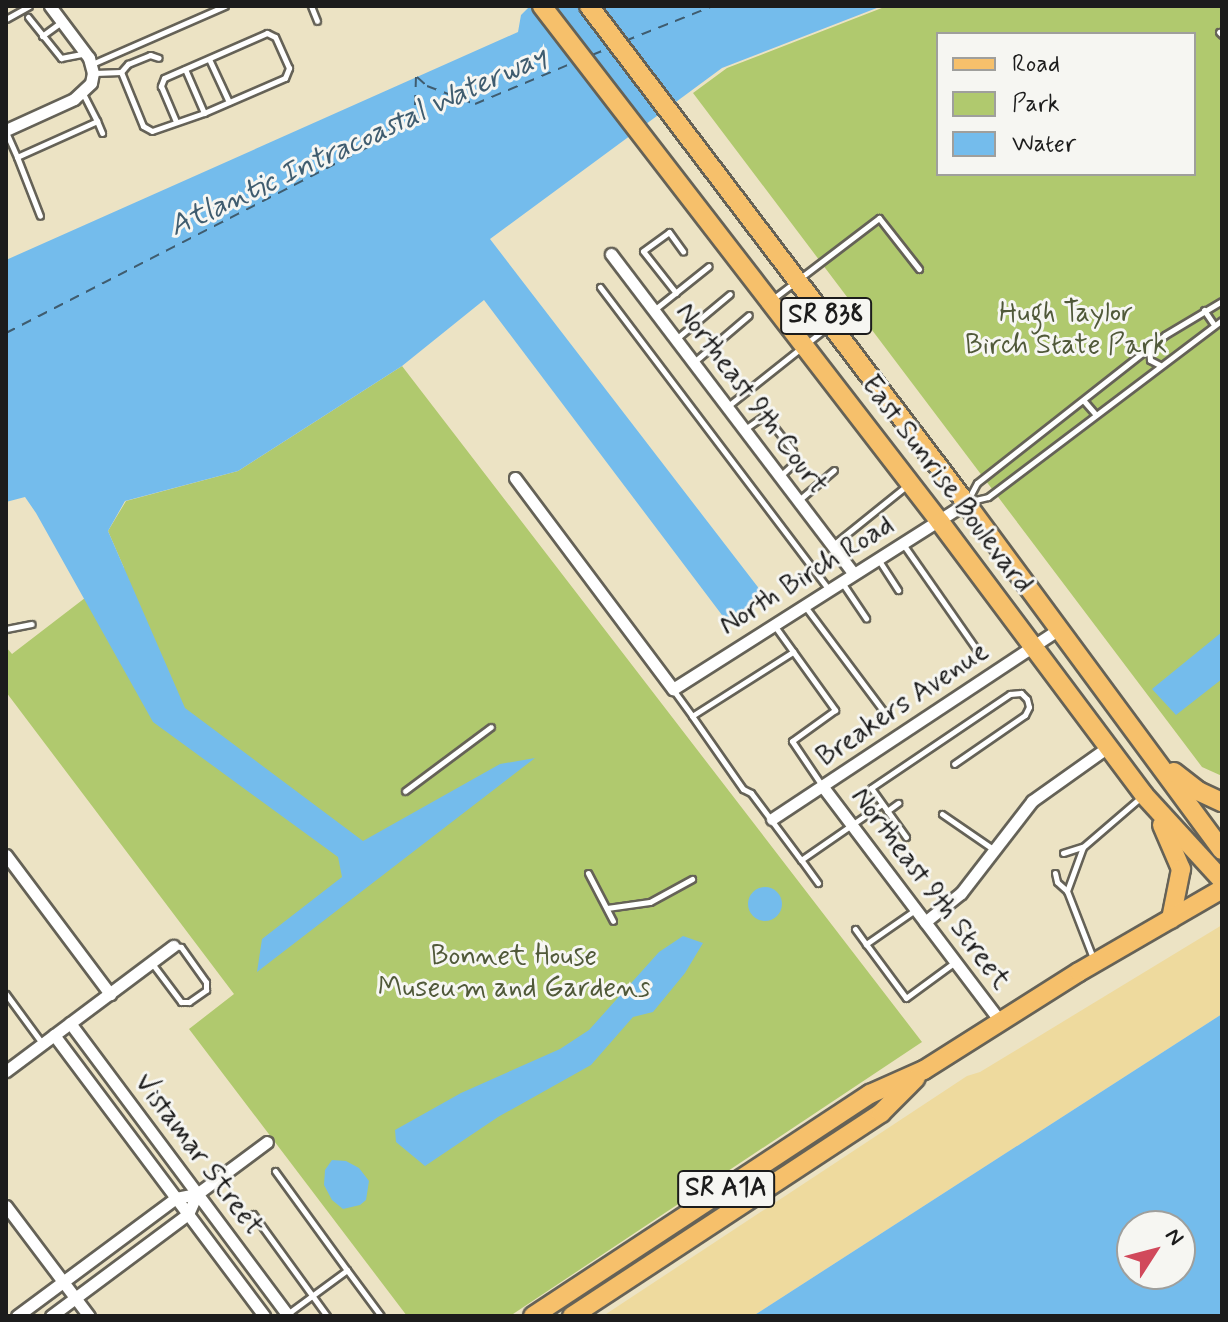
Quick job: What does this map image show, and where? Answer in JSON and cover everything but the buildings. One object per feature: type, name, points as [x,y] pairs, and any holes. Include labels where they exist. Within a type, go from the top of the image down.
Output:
[{"type":"main road","name":"East Sunrise Boulevard","points":[[542,6],[940,522],[1148,800],[1222,880]]},
{"type":"main road","name":"East Sunrise Boulevard","points":[[589,6],[1152,750],[1222,850]]},
{"type":"main road","points":[[1152,750],[1198,791],[1222,802]]},
{"type":"main road","points":[[1148,800],[1180,861],[1180,879],[1171,919]]},
{"type":"main road","name":"SR A1A","points":[[533,1316],[870,1094],[924,1070],[1094,962],[1222,889]]},
{"type":"main road","name":"SR A1A","points":[[572,1316],[881,1113],[924,1070]]},
{"type":"street","points":[[6,131],[74,99],[91,83],[90,63],[50,6]]},
{"type":"street","name":"Northeast 9th Court","points":[[611,254],[853,573]]},
{"type":"street","points":[[515,478],[673,689]]},
{"type":"street","name":"North Birch Road","points":[[673,689],[966,503]]},
{"type":"street","name":"Breakers Avenue","points":[[772,819],[1059,629]]},
{"type":"street","points":[[925,922],[961,893],[1032,801],[1108,747]]},
{"type":"street","name":"Northeast 9th Street","points":[[823,787],[999,1020]]},
{"type":"street","points":[[6,855],[110,994]]},
{"type":"street","points":[[6,1071],[173,946]]},
{"type":"street","name":"Vistamar Street","points":[[70,1023],[287,1316]]},
{"type":"street","name":"Vistamar Street","points":[[54,1035],[264,1316]]},
{"type":"street","points":[[117,1121],[133,1108]]},
{"type":"street","points":[[17,1316],[176,1198],[197,1194],[267,1142]]},
{"type":"street","points":[[51,1316],[188,1214],[197,1194]]},
{"type":"street","points":[[6,1206],[89,1316]]},
{"type":"lane","points":[[6,19],[29,6]]},
{"type":"lane","points":[[90,63],[225,6]]},
{"type":"lane","points":[[311,6],[317,21]]},
{"type":"lane","points":[[28,17],[61,58],[121,72]]},
{"type":"lane","points":[[42,36],[62,22]]},
{"type":"lane","points":[[121,72],[143,126],[152,131],[204,113],[285,78],[289,68],[275,37],[267,33],[161,82],[176,122]]},
{"type":"lane","points":[[121,72],[128,64],[150,55],[159,58]]},
{"type":"lane","points":[[209,59],[229,102]]},
{"type":"lane","points":[[185,69],[204,113]]},
{"type":"lane","points":[[83,91],[102,133]]},
{"type":"lane","points":[[17,157],[97,121]]},
{"type":"lane","points":[[6,131],[40,216]]},
{"type":"lane","points":[[770,301],[879,218],[919,269]]},
{"type":"lane","points":[[676,293],[643,251],[669,232],[683,251]]},
{"type":"lane","points":[[654,310],[709,266]]},
{"type":"lane","points":[[600,287],[828,588]]},
{"type":"lane","points":[[676,340],[730,294]]},
{"type":"lane","points":[[966,503],[977,483],[1150,347],[1222,301]]},
{"type":"lane","points":[[727,407],[853,307]]},
{"type":"lane","points":[[1204,310],[1214,325]]},
{"type":"lane","points":[[693,363],[749,315]]},
{"type":"lane","points":[[966,503],[988,497],[1222,320]]},
{"type":"lane","points":[[1150,347],[1150,360],[1160,365]]},
{"type":"lane","points":[[1084,401],[1096,415]]},
{"type":"lane","points":[[744,430],[765,415],[793,451],[792,465],[780,476]]},
{"type":"lane","points":[[798,500],[834,470]]},
{"type":"lane","points":[[832,545],[910,483]]},
{"type":"lane","points":[[902,544],[977,650]]},
{"type":"lane","points":[[877,558],[898,590]]},
{"type":"lane","points":[[841,580],[866,618]]},
{"type":"lane","points":[[803,605],[884,712]]},
{"type":"lane","points":[[6,629],[32,624]]},
{"type":"lane","points":[[773,624],[835,710],[792,741],[823,787]]},
{"type":"lane","points":[[692,716],[793,652]]},
{"type":"lane","points":[[673,689],[743,789],[751,793],[772,819],[818,883]]},
{"type":"lane","points":[[906,837],[871,788],[1010,694],[1021,693],[1027,699],[1029,707],[1025,715],[954,764]]},
{"type":"lane","points":[[405,791],[491,727]]},
{"type":"lane","points":[[1063,853],[1083,847],[1148,800]]},
{"type":"lane","points":[[887,811],[898,803]]},
{"type":"lane","points":[[801,860],[882,804]]},
{"type":"lane","points":[[942,814],[994,850]]},
{"type":"lane","points":[[1067,891],[1083,847]]},
{"type":"lane","points":[[588,873],[613,921]]},
{"type":"lane","points":[[1055,873],[1057,882],[1067,891],[1094,962]]},
{"type":"lane","points":[[607,908],[650,902],[692,879]]},
{"type":"lane","points":[[866,944],[916,909]]},
{"type":"lane","points":[[855,929],[906,998],[955,962]]},
{"type":"lane","points":[[151,962],[181,1002],[189,1002],[206,990],[206,982],[181,947],[173,946]]},
{"type":"lane","points":[[6,994],[43,1044]]},
{"type":"lane","points":[[275,1171],[381,1316]]},
{"type":"lane","points":[[253,1214],[327,1316]]},
{"type":"lane","points":[[287,1316],[347,1270]]},
{"type":"green space","name":"Hugh Taylor Birch State Park","points":[[887,6],[1222,6],[1222,776],[1202,767],[693,93],[727,68]]},
{"type":"green space","name":"Bonnet House Museum and Gardens","points":[[402,366],[922,1042],[510,1316],[407,1316],[189,1029],[234,994],[6,692],[6,647],[12,654],[124,568],[108,531],[126,501],[238,471]]},
{"type":"sand","points":[[1222,925],[1222,1014],[753,1316],[603,1316],[967,1076],[980,1072]]},
{"type":"water","name":"Atlantic Intracoastal Waterway","points":[[530,6],[882,6],[722,68],[490,239],[767,599],[728,623],[484,300],[402,366],[238,471],[125,501],[108,531],[185,708],[363,841],[500,764],[535,758],[257,972],[262,939],[342,877],[338,857],[153,722],[36,513],[25,497],[6,502],[6,260],[518,32],[521,15]]},
{"type":"water","points":[[1222,632],[1222,679],[1176,715],[1152,689]]},
{"type":"water","points":[[765,887],[777,892],[782,904],[777,916],[765,921],[753,916],[748,904],[753,892]]},
{"type":"water","points":[[683,936],[703,943],[685,973],[653,1012],[633,1017],[591,1065],[498,1117],[425,1166],[396,1142],[395,1130],[461,1093],[560,1049],[589,1030],[659,952]]},
{"type":"water","points":[[1222,1014],[1222,1316],[753,1316]]},
{"type":"water","points":[[332,1160],[346,1161],[359,1168],[369,1181],[366,1200],[360,1205],[343,1209],[332,1200],[324,1185],[325,1170]]},
{"type":"ferry route","points":[[625,41],[713,6]]},
{"type":"ferry route","points":[[592,55],[612,47]]},
{"type":"ferry route","points":[[417,77],[427,86],[475,104],[575,62]]},
{"type":"ferry route","points":[[6,333],[376,143],[415,105],[416,76]]}]
